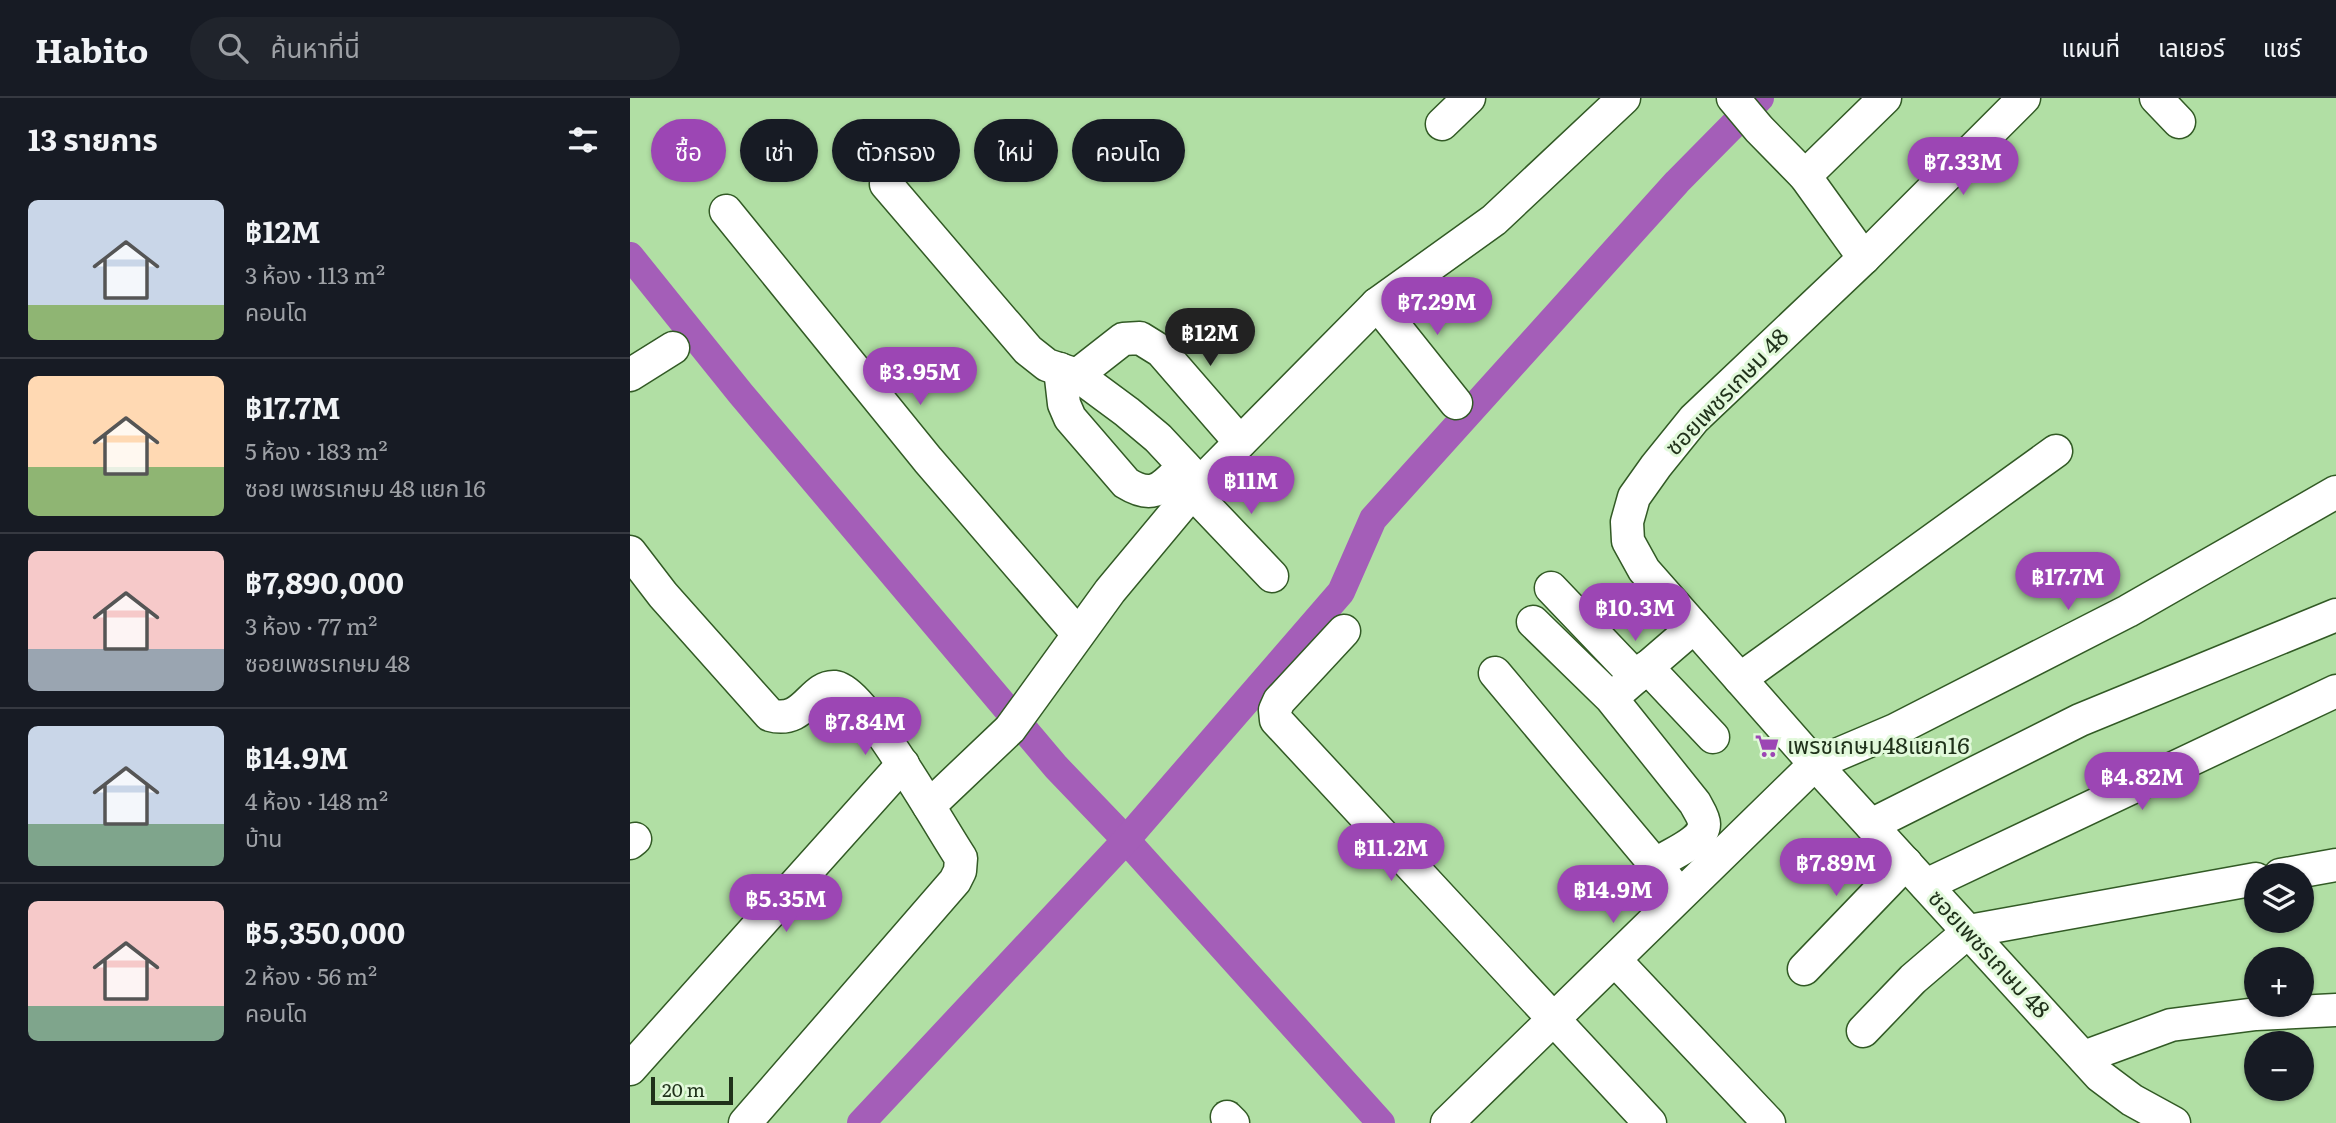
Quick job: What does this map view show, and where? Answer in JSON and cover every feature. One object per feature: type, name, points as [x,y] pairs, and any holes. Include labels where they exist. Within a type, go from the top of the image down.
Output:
[{"type":"street","points":[[1442,124],[1469,98]]},
{"type":"street","points":[[929,806],[1019,718],[1192,481],[1240,442],[1377,304],[1494,220],[1624,98]]},
{"type":"street","points":[[1733,98],[1805,176],[1864,258]]},
{"type":"street","points":[[1805,176],[1885,98]]},
{"type":"street","name":"ซอยเพชรเกษม 48","points":[[2024,98],[1864,258],[1694,419],[1634,497],[1628,522],[1628,541],[1644,570],[1694,627],[1815,764],[2100,1076],[2132,1100],[2174,1123]]},
{"type":"street","points":[[2156,98],[2179,122]]},
{"type":"street","points":[[886,184],[1028,350],[1047,365],[1069,372],[1158,438],[1272,576]]},
{"type":"street","points":[[726,211],[929,460],[1078,634]]},
{"type":"street","points":[[1377,304],[1456,403]]},
{"type":"street","points":[[1192,481],[1149,492],[1135,489],[1126,483],[1070,418],[1064,404],[1069,372],[1123,339],[1140,338],[1161,351],[1240,442]]},
{"type":"street","points":[[630,374],[673,348]]},
{"type":"street","points":[[1740,679],[2056,451]]},
{"type":"street","points":[[1447,1123],[1815,764],[1895,730],[2127,611],[2336,492]]},
{"type":"street","points":[[630,552],[663,595],[770,715],[790,717],[828,687],[838,687],[847,692],[866,713],[902,764],[961,859],[960,871],[954,881],[745,1123]]},
{"type":"street","points":[[1551,588],[1713,737]]},
{"type":"street","points":[[1871,825],[2080,720],[2336,615]]},
{"type":"street","points":[[1532,622],[1611,698],[1695,803],[1704,821],[1703,832],[1661,862]]},
{"type":"street","points":[[1611,698],[1694,627]]},
{"type":"street","points":[[1344,631],[1279,701],[1275,710],[1276,720],[1650,1123]]},
{"type":"street","points":[[1495,673],[1681,895]]},
{"type":"street","points":[[1804,969],[1916,874],[2336,691]]},
{"type":"street","points":[[630,1069],[902,764]]},
{"type":"street","points":[[2314,869],[2336,865]]},
{"type":"street","points":[[1863,1031],[1913,979],[1969,931],[2244,881]]},
{"type":"street","points":[[1615,960],[1769,1123]]},
{"type":"street","points":[[2084,1057],[2171,1025],[2256,1014],[2336,1010]]},
{"type":"waterway","points":[[861,1123],[1126,840],[1341,592],[1373,519],[1677,182],[1760,98]]},
{"type":"waterway","points":[[630,256],[741,394],[1056,767],[1126,840],[1381,1123]]},
{"type":"place","name":"เพรชเกษม48แยก16","points":[[1767,746]]}]
